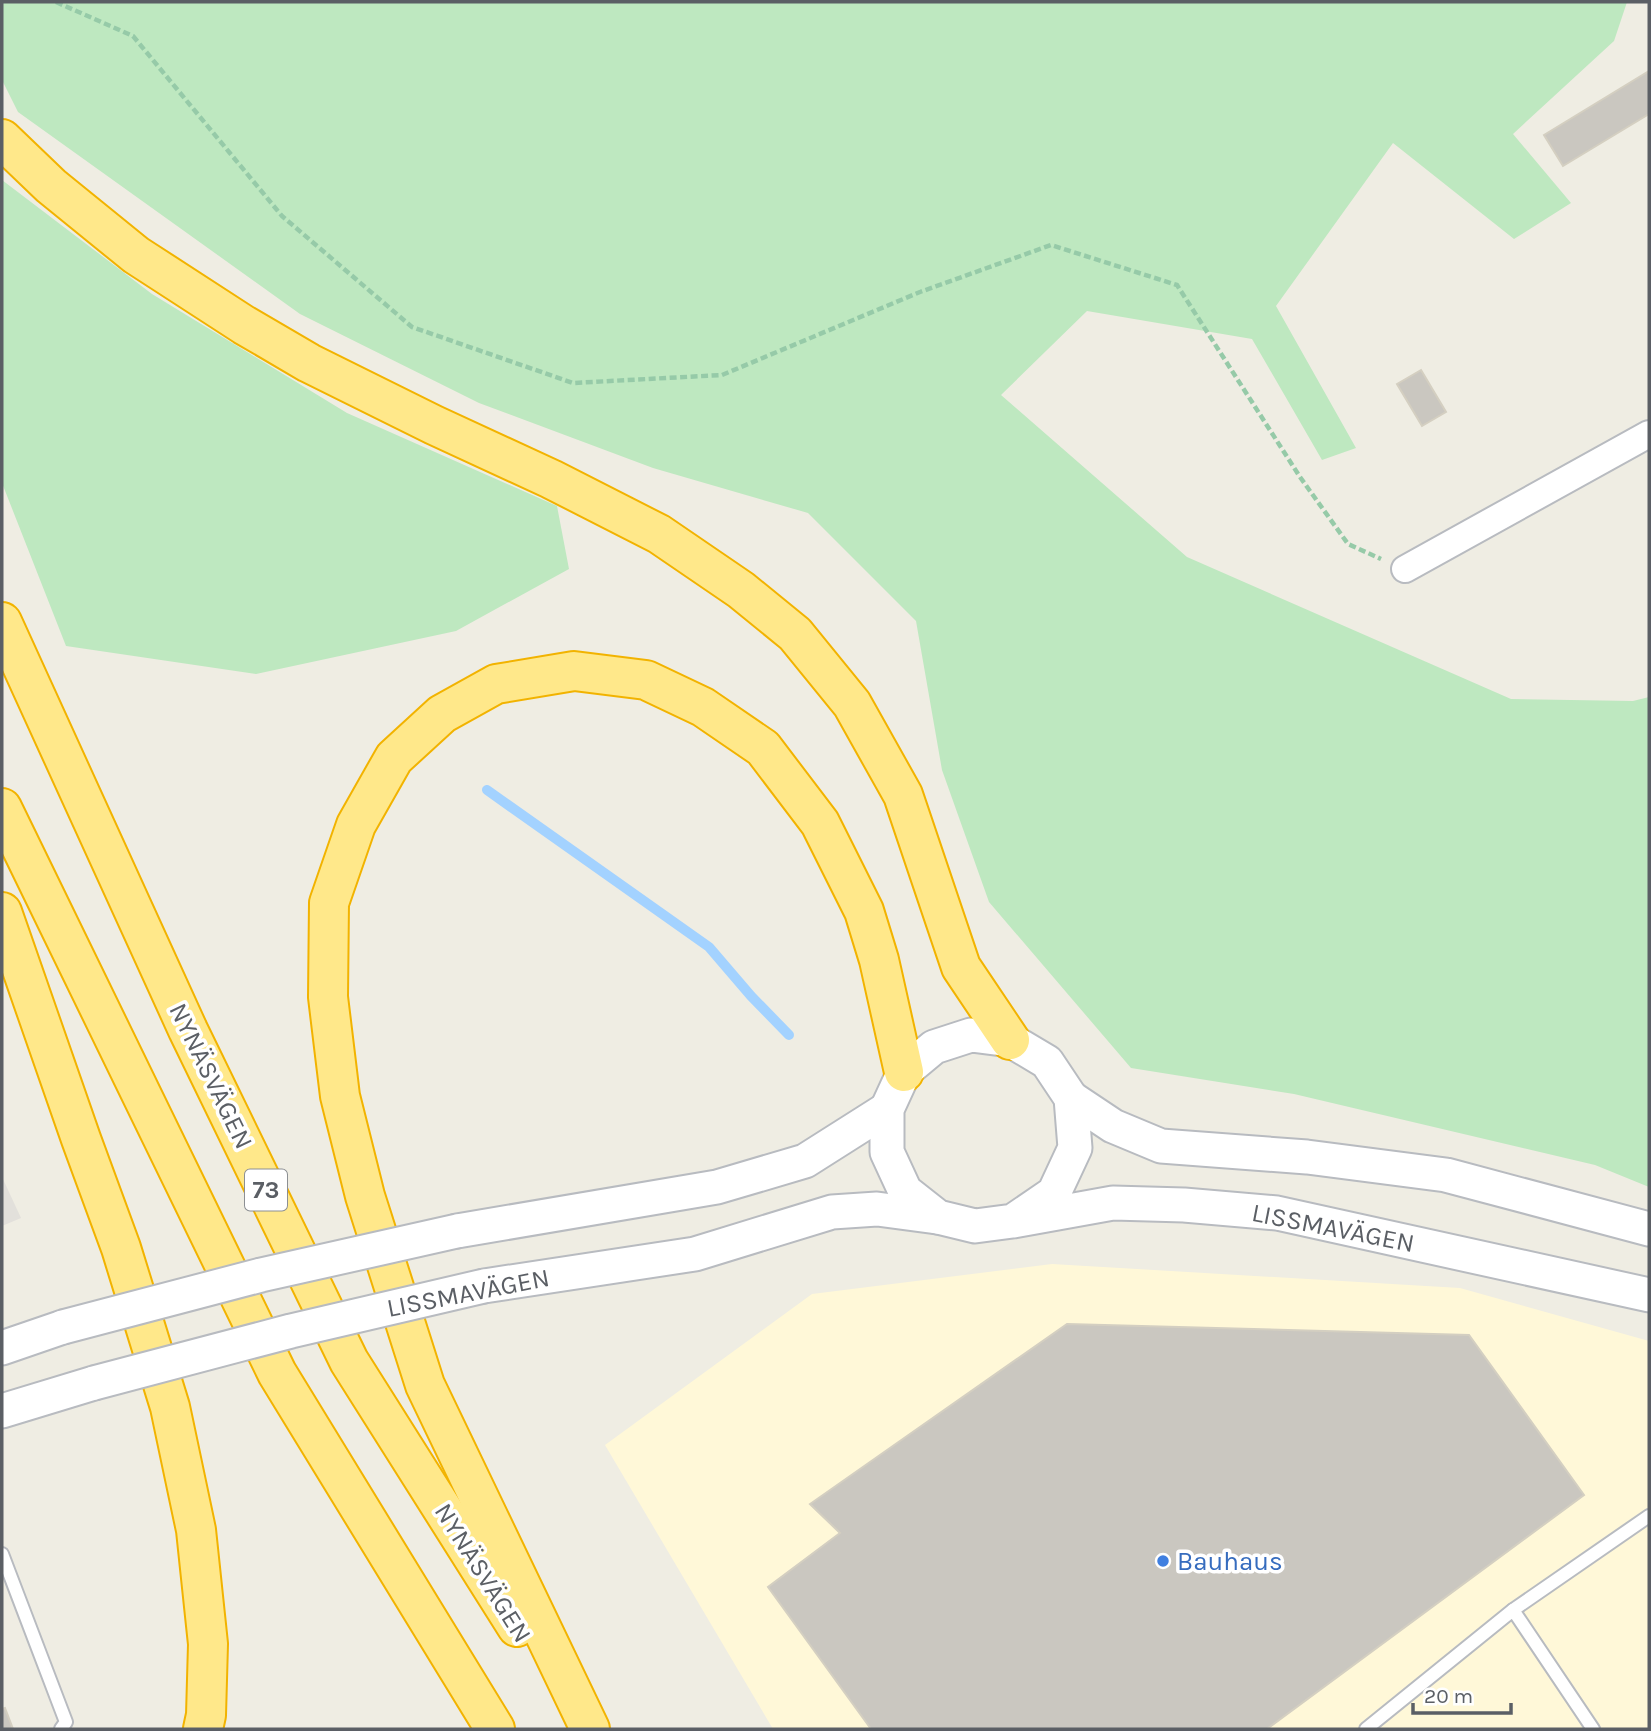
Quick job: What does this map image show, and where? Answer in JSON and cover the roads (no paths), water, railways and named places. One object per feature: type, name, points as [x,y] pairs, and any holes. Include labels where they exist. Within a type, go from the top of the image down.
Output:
[{"type":"highway","points":[[2,139],[51,186],[136,255],[244,326],[309,363],[659,534],[741,590],[795,634],[852,704],[903,795],[961,967],[1010,1040]]},
{"type":"highway","name":"NYNÄSVÄGEN","points":[[2,622],[188,1030],[349,1361],[581,1729]]},
{"type":"highway","points":[[590,1729],[425,1385],[365,1196],[340,1097],[328,997],[329,903],[356,825],[394,758],[442,714],[496,684],[574,671],[646,680],[702,707],[763,748],[820,823],[864,911],[879,960],[904,1072]]},
{"type":"highway","points":[[2,808],[277,1373],[495,1729]]},
{"type":"highway","points":[[2,912],[80,1139],[121,1248],[170,1407],[196,1530],[208,1644],[206,1715],[203,1729]]},
{"type":"street","points":[[1405,569],[1649,434]]},
{"type":"street","points":[[1071,1098],[1075,1148],[1054,1193],[1013,1221],[975,1226],[938,1217],[905,1191],[887,1152],[887,1109],[904,1072],[934,1046],[971,1035],[1010,1040],[1047,1062],[1071,1098],[1113,1126],[1161,1146],[1307,1157],[1446,1175],[1649,1229]]},
{"type":"street","points":[[2,1348],[63,1327],[261,1275],[457,1231],[718,1187],[805,1161],[887,1109]]},
{"type":"street","name":"LISSMAVÄGEN","points":[[1013,1221],[1113,1203],[1184,1205],[1277,1213],[1649,1295]]},
{"type":"street","name":"LISSMAVÄGEN","points":[[2,1411],[94,1383],[291,1331],[484,1286],[695,1254],[832,1212],[877,1209],[938,1217]]},
{"type":"lane","points":[[1366,1729],[1513,1611],[1649,1516]]},
{"type":"lane","points":[[2,1554],[66,1722],[61,1729]]},
{"type":"lane","points":[[1513,1611],[1593,1729]]},
{"type":"waterway","points":[[487,790],[709,947],[789,1035]]},
{"type":"place","name":"Bauhaus","points":[[1163,1561]]}]
